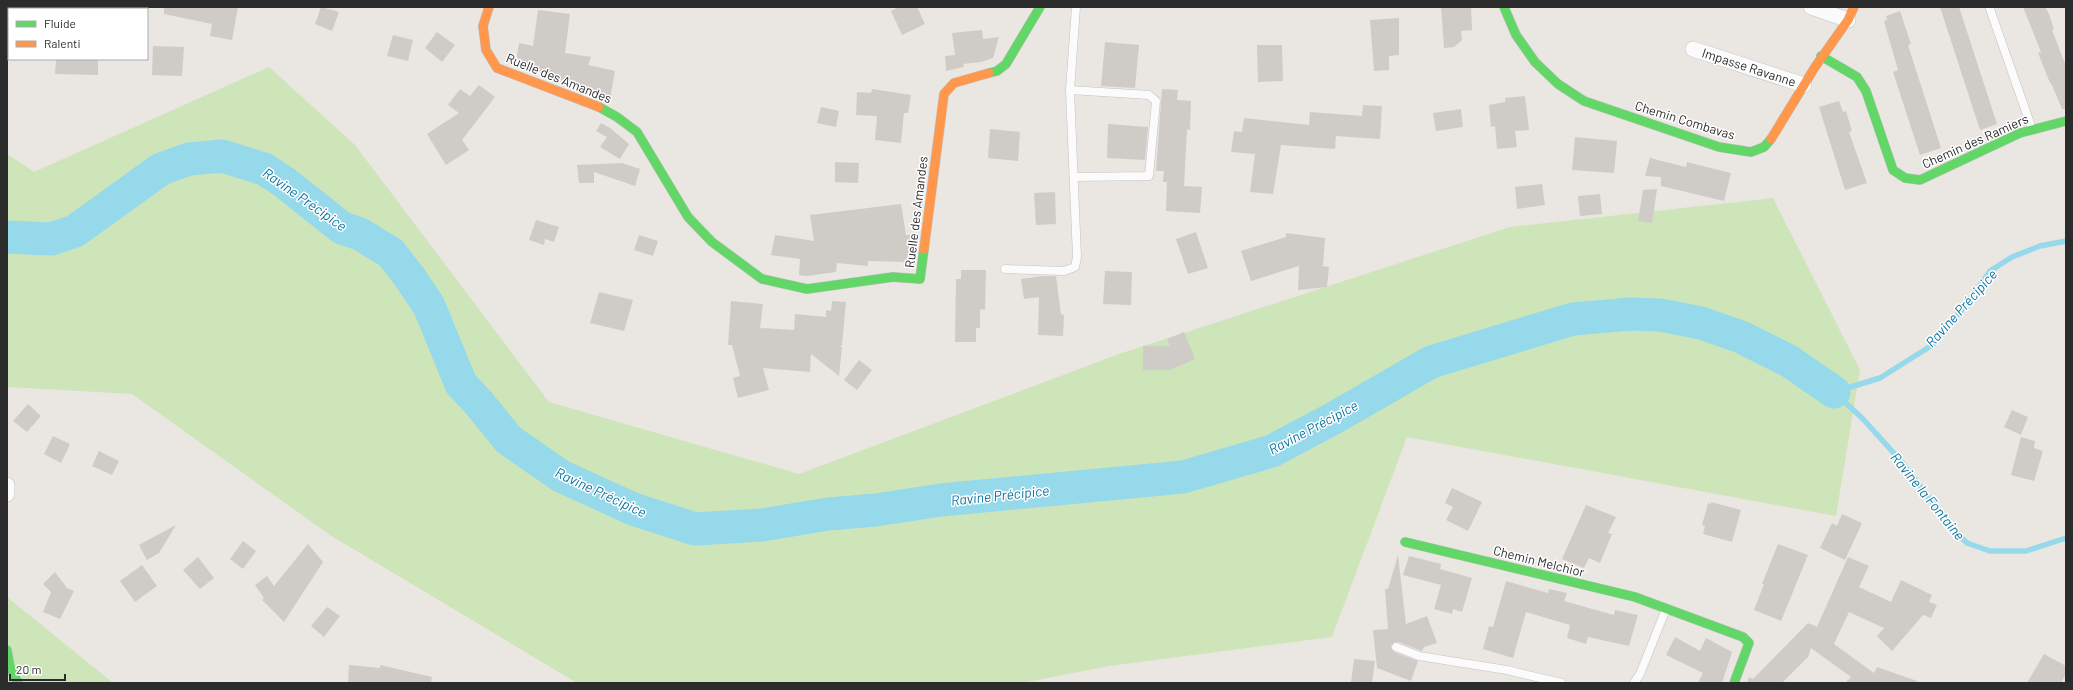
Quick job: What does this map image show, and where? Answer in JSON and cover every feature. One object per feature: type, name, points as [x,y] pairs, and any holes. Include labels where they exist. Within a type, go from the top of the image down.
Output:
[{"type":"street","name":"Ruelle des Amandes","points":[[489,7],[483,26],[486,50],[497,68],[553,91],[591,103],[617,116],[637,132],[688,217],[712,242],[762,279],[783,286],[807,289],[893,278],[920,279],[944,94],[954,83],[997,71],[1006,64],[1040,7]]},
{"type":"street","name":"Chemin Combavas","points":[[1504,7],[1517,37],[1541,68],[1566,92],[1584,101],[1719,147],[1751,152],[1764,147],[1774,136],[1821,56],[1851,13]]},
{"type":"street","points":[[1811,7],[1851,13]]},
{"type":"street","name":"Impasse Ravanne","points":[[1693,49],[1804,85]]},
{"type":"street","name":"Chemin des Ramiers","points":[[1821,56],[1857,77],[1866,91],[1893,170],[1906,178],[1920,180],[2032,129],[2066,121]]},
{"type":"street","points":[[7,485],[7,494]]},
{"type":"street","name":"Chemin Melchior","points":[[1405,542],[1635,597],[1743,637],[1748,643],[1746,653],[1734,683]]},
{"type":"street","points":[[7,650],[10,667],[18,683]]},
{"type":"lane","points":[[1005,269],[1064,271],[1075,267],[1077,257],[1075,177],[1070,90],[1076,7]]},
{"type":"lane","points":[[1990,9],[2032,129]]},
{"type":"lane","points":[[1070,90],[1150,95],[1156,101],[1149,176],[1075,177]]},
{"type":"lane","points":[[1634,683],[1640,674],[1666,609]]},
{"type":"lane","points":[[1396,646],[1419,656],[1507,670],[1561,683]]},
{"type":"green space","points":[[269,67],[355,145],[549,402],[799,474],[1119,354],[1510,227],[1773,198],[1860,370],[1836,516],[1407,437],[1332,637],[1109,666],[1022,683],[577,683],[330,535],[132,394],[7,387],[7,154],[34,172]]},
{"type":"green space","points":[[7,597],[113,683],[7,683]]},
{"type":"building","points":[[164,7],[238,7],[232,40],[210,36],[212,24],[164,14]]},
{"type":"building","points":[[321,7],[339,12],[332,31],[315,24]]},
{"type":"building","points":[[899,7],[917,7],[925,24],[902,35],[891,11]]},
{"type":"building","points":[[1441,7],[1471,7],[1472,30],[1461,31],[1462,40],[1454,47],[1444,48]]},
{"type":"building","points":[[1940,7],[1959,7],[1997,124],[1980,130]]},
{"type":"building","points":[[2023,7],[2045,7],[2049,14],[2054,29],[2052,30],[2066,66],[2066,109],[2062,109],[2050,83],[2038,53],[2041,52]]},
{"type":"building","points":[[538,10],[570,14],[565,53],[591,57],[588,65],[615,71],[610,99],[595,91],[557,79],[516,61],[519,43],[533,46]]},
{"type":"building","points":[[1900,11],[1911,44],[1908,45],[1941,148],[1920,155],[1893,72],[1898,70],[1884,21],[1887,20],[1886,16]]},
{"type":"building","points":[[1399,18],[1399,55],[1389,56],[1389,70],[1374,71],[1370,20]]},
{"type":"building","points":[[982,30],[983,39],[999,37],[993,58],[981,62],[963,64],[964,67],[946,71],[945,56],[955,55],[952,33]]},
{"type":"building","points":[[437,32],[455,45],[442,62],[425,48]]},
{"type":"building","points":[[393,35],[413,40],[408,61],[387,56]]},
{"type":"building","points":[[1105,42],[1139,45],[1135,88],[1101,86]]},
{"type":"building","points":[[1257,45],[1282,45],[1283,81],[1258,82]]},
{"type":"building","points":[[153,46],[184,47],[182,76],[152,75]]},
{"type":"building","points":[[56,60],[98,60],[98,75],[55,74]]},
{"type":"building","points":[[479,85],[495,97],[462,140],[469,150],[446,165],[427,134],[459,113],[448,105],[460,89],[470,96]]},
{"type":"building","points":[[872,89],[911,95],[908,113],[904,113],[901,143],[875,140],[877,116],[856,115],[857,92],[871,93]]},
{"type":"building","points":[[1162,89],[1178,90],[1177,100],[1191,101],[1190,130],[1187,129],[1184,186],[1202,187],[1200,213],[1166,211],[1167,182],[1163,182],[1164,171],[1156,171]]},
{"type":"building","points":[[1525,96],[1529,130],[1515,131],[1517,147],[1497,149],[1495,126],[1491,127],[1489,105],[1505,102],[1505,98]]},
{"type":"building","points":[[1839,101],[1843,112],[1846,111],[1852,131],[1849,132],[1867,183],[1845,190],[1819,107]]},
{"type":"building","points":[[1363,105],[1382,106],[1380,139],[1336,136],[1335,149],[1281,145],[1273,194],[1250,192],[1255,154],[1231,152],[1234,131],[1242,132],[1244,118],[1309,125],[1310,112],[1362,116]]},
{"type":"building","points":[[821,107],[839,111],[836,127],[817,123]]},
{"type":"building","points":[[1461,109],[1463,127],[1436,131],[1433,113]]},
{"type":"building","points":[[601,123],[610,128],[629,144],[620,159],[600,147],[607,137],[596,131]]},
{"type":"building","points":[[1108,124],[1148,127],[1145,160],[1107,158]]},
{"type":"building","points":[[990,129],[1020,132],[1018,161],[988,158]]},
{"type":"building","points":[[1575,137],[1617,141],[1614,173],[1572,170]]},
{"type":"building","points":[[1650,158],[1686,167],[1687,162],[1731,173],[1724,201],[1661,186],[1661,177],[1645,176]]},
{"type":"building","points":[[835,162],[859,163],[858,183],[835,182]]},
{"type":"building","points":[[622,163],[640,169],[635,186],[594,172],[594,183],[579,183],[577,165]]},
{"type":"building","points":[[1542,184],[1545,205],[1517,209],[1515,187]]},
{"type":"building","points":[[1657,189],[1652,223],[1638,221],[1643,190]]},
{"type":"building","points":[[1055,192],[1056,224],[1036,225],[1034,193]]},
{"type":"building","points":[[1600,194],[1602,214],[1580,216],[1578,196]]},
{"type":"building","points":[[901,204],[906,235],[910,235],[909,262],[868,261],[868,266],[837,263],[836,272],[807,276],[799,275],[800,259],[771,255],[775,235],[814,241],[810,215]]},
{"type":"building","points":[[536,220],[559,227],[554,242],[545,239],[544,245],[529,240]]},
{"type":"building","points":[[1196,232],[1208,268],[1188,274],[1176,239]]},
{"type":"building","points":[[1286,233],[1325,238],[1323,266],[1329,267],[1327,287],[1298,290],[1299,266],[1251,281],[1241,251],[1286,237]]},
{"type":"building","points":[[639,235],[658,241],[653,256],[634,250]]},
{"type":"building","points":[[961,270],[986,270],[985,310],[980,309],[980,328],[976,328],[976,342],[955,342],[956,279],[961,279]]},
{"type":"building","points":[[1105,271],[1132,272],[1131,305],[1103,304]]},
{"type":"building","points":[[1056,276],[1061,314],[1064,315],[1063,336],[1038,335],[1039,297],[1024,299],[1021,279]]},
{"type":"building","points":[[599,292],[633,300],[624,331],[590,323]]},
{"type":"building","points":[[731,301],[763,304],[760,328],[794,330],[795,314],[826,317],[826,310],[831,311],[832,301],[846,302],[842,345],[840,346],[842,347],[839,376],[811,354],[810,372],[763,368],[769,390],[738,398],[733,378],[740,376],[732,345],[728,345]]},
{"type":"building","points":[[1184,332],[1195,359],[1170,370],[1143,370],[1143,346],[1170,346],[1167,339]]},
{"type":"building","points":[[859,360],[872,370],[857,390],[844,380]]},
{"type":"building","points":[[28,404],[41,416],[27,432],[13,421]]},
{"type":"building","points":[[2012,410],[2028,417],[2021,435],[2004,427]]},
{"type":"building","points":[[53,436],[70,444],[61,463],[44,454]]},
{"type":"building","points":[[2021,437],[2035,441],[2034,448],[2043,451],[2034,481],[2011,475]]},
{"type":"building","points":[[99,451],[119,461],[112,475],[92,466]]},
{"type":"building","points":[[1452,488],[1482,502],[1468,531],[1446,520],[1453,507],[1445,503]]},
{"type":"building","points":[[1711,502],[1741,510],[1732,542],[1703,534],[1705,526],[1702,525],[1708,503],[1711,504]]},
{"type":"building","points":[[1586,505],[1616,517],[1608,533],[1612,534],[1600,563],[1589,558],[1584,568],[1562,559]]},
{"type":"building","points":[[1842,514],[1862,523],[1845,560],[1820,548],[1832,523],[1837,526]]},
{"type":"building","points":[[176,525],[159,553],[147,560],[139,545]]},
{"type":"building","points":[[243,541],[256,551],[243,569],[230,559]]},
{"type":"building","points":[[308,544],[323,562],[284,622],[262,600],[264,598],[255,585],[267,576],[274,586]]},
{"type":"building","points":[[1778,544],[1808,555],[1781,621],[1754,610],[1764,584],[1762,584]]},
{"type":"building","points":[[1398,555],[1406,624],[1427,616],[1437,643],[1424,647],[1422,651],[1398,642],[1391,645],[1394,652],[1418,661],[1411,681],[1377,668],[1373,630],[1388,629],[1385,589],[1388,589]]},
{"type":"building","points":[[1409,556],[1441,564],[1440,569],[1472,578],[1462,612],[1453,609],[1452,614],[1434,609],[1441,585],[1403,575]]},
{"type":"building","points":[[198,557],[214,578],[200,589],[183,570]]},
{"type":"building","points":[[1848,557],[1869,566],[1859,587],[1891,602],[1901,580],[1932,595],[1929,602],[1937,605],[1931,618],[1923,615],[1892,651],[1877,636],[1884,628],[1849,612],[1834,644],[1874,673],[1877,667],[1917,681],[1917,683],[1845,683],[1851,677],[1811,648],[1808,657],[1782,683],[1747,683],[1749,677],[1753,679],[1808,623],[1817,627]]},
{"type":"building","points":[[142,565],[157,586],[135,602],[120,581]]},
{"type":"building","points":[[55,572],[67,588],[74,591],[60,619],[43,612],[51,592],[43,584]]},
{"type":"building","points":[[1506,581],[1548,593],[1549,589],[1567,593],[1564,601],[1614,615],[1615,610],[1638,615],[1629,646],[1588,637],[1586,644],[1567,638],[1570,625],[1526,612],[1513,658],[1483,649],[1489,626],[1493,627]]},
{"type":"building","points":[[327,607],[340,616],[324,637],[311,626]]},
{"type":"building","points":[[1675,637],[1700,651],[1706,638],[1732,652],[1722,683],[1698,683],[1703,673],[1666,655]]},
{"type":"building","points":[[2044,654],[2066,666],[2066,674],[2061,683],[2027,683]]},
{"type":"building","points":[[1354,659],[1375,661],[1372,683],[1351,683]]},
{"type":"building","points":[[349,665],[380,668],[380,665],[432,677],[431,683],[348,683]]},
{"type":"waterway","name":"Ravine Précipice","points":[[7,237],[51,239],[75,231],[161,169],[189,159],[222,156],[264,169],[284,182],[342,228],[360,234],[391,253],[429,306],[461,384],[509,440],[561,476],[633,509],[695,529],[762,525],[828,514],[876,510],[941,500],[1183,477],[1272,451],[1334,418],[1431,362],[1573,319],[1631,314],[1660,315],[1701,323],[1741,337],[1789,361],[1834,392]]},
{"type":"waterway","name":"Ravine la Fontaine","points":[[2066,241],[2040,246],[2012,257],[1990,271],[1968,302],[1934,344],[1880,378],[1834,392],[1863,419],[1901,461],[1951,527],[1967,543],[1990,551],[2026,551],[2066,538]]},
{"type":"traffic: fast","points":[[989,73],[997,71],[1006,64],[1040,7]]},
{"type":"traffic: fast","points":[[1504,7],[1516,35],[1535,62],[1558,84],[1584,101],[1719,147],[1751,152],[1764,147],[1771,139]]},
{"type":"traffic: fast","points":[[1821,56],[1857,77],[1866,91],[1893,170],[1905,178],[1920,180],[2020,133],[2066,121]]},
{"type":"traffic: fast","points":[[599,107],[617,117],[637,132],[688,217],[712,242],[762,279],[807,289],[893,277],[920,279],[924,249]]},
{"type":"traffic: fast","points":[[1405,542],[1635,597],[1743,637],[1749,643],[1734,683]]},
{"type":"traffic: fast","points":[[7,650],[10,667],[18,683]]},
{"type":"traffic: slow","points":[[489,7],[483,26],[486,50],[497,68],[599,107]]},
{"type":"traffic: slow","points":[[1771,139],[1815,67],[1848,20],[1854,7]]},
{"type":"traffic: slow","points":[[924,249],[944,94],[954,83],[989,73]]}]
